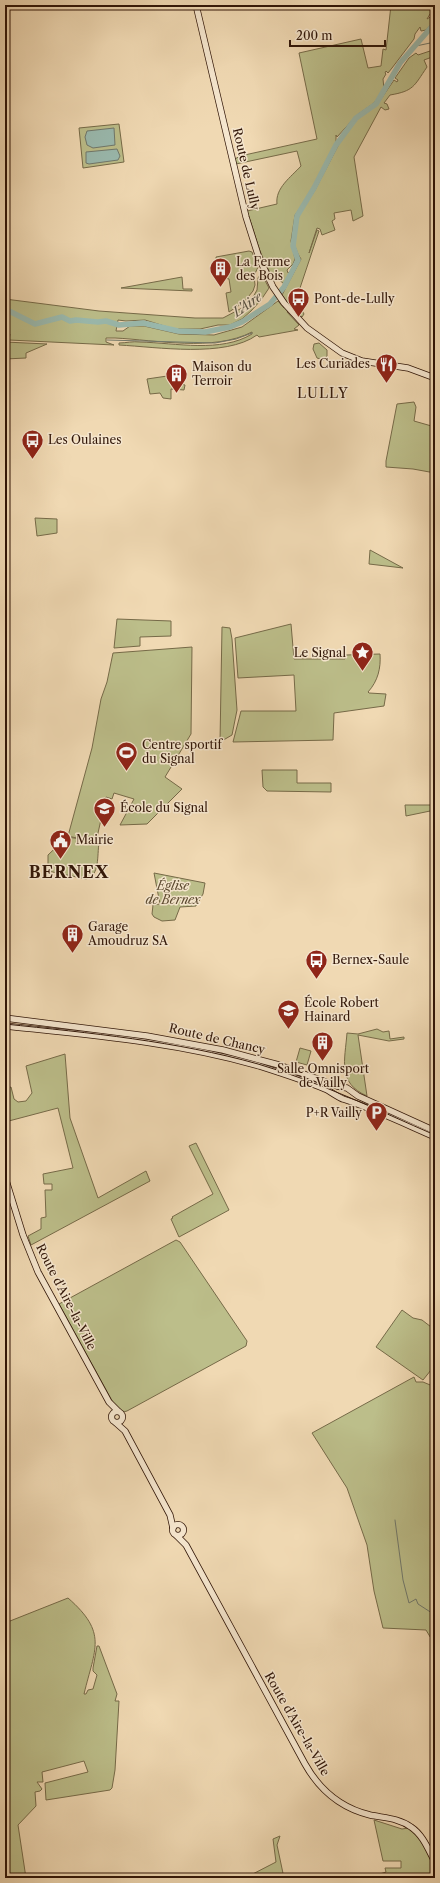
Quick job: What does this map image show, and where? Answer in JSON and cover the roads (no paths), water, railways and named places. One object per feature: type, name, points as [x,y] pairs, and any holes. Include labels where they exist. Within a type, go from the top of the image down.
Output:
[{"type":"main road","name":"Route de Lully","points":[[196,5],[246,217],[259,258],[277,293],[296,316],[305,324],[334,345],[350,354],[404,364],[435,374]]},
{"type":"main road","name":"Route de Lully","points":[[305,324],[307,328],[345,355],[362,360],[408,368],[435,378]]},
{"type":"main road","name":"Route de Chancy","points":[[5,1018],[139,1035],[201,1045],[262,1060],[347,1088],[350,1091],[435,1131]]},
{"type":"main road","name":"Route de Chancy","points":[[5,1026],[113,1038],[201,1052],[279,1072],[317,1086],[339,1096],[342,1099],[347,1099],[435,1137]]},
{"type":"main road","points":[[339,1096],[339,1090],[343,1087]]},
{"type":"main road","points":[[347,1099],[350,1096],[350,1091]]},
{"type":"main road","name":"Route d'Aire-la-Ville","points":[[5,1177],[23,1235],[38,1272],[109,1402],[112,1415]]},
{"type":"main road","name":"Route d'Aire-la-Ville","points":[[109,1402],[118,1411]]},
{"type":"main road","points":[[125,1431],[112,1420],[112,1415],[118,1411],[122,1414],[125,1431],[170,1515],[173,1532],[177,1536],[181,1535],[184,1532],[183,1527],[170,1515]]},
{"type":"main road","points":[[116,1423],[122,1419]]},
{"type":"main road","points":[[173,1528],[176,1525],[180,1525]]},
{"type":"main road","name":"Route d'Aire-la-Ville","points":[[184,1532],[186,1545]]},
{"type":"main road","name":"Route d'Aire-la-Ville","points":[[177,1536],[186,1545],[316,1781],[334,1798],[346,1806],[369,1814],[397,1820],[410,1826],[420,1836],[435,1862]]},
{"type":"water","points":[[114,128],[115,145],[93,148],[87,145],[85,137],[87,131]]},
{"type":"water","points":[[117,149],[120,156],[118,160],[89,164],[86,163],[86,152]]},
{"type":"waterway","name":"L'Aire","points":[[5,309],[35,324],[62,317],[70,321],[106,321],[119,325],[143,323],[178,331],[205,332],[230,327],[242,322],[270,304],[284,287],[298,260],[293,246],[297,216],[314,188],[336,145],[356,118],[376,104],[400,63],[435,23]]},
{"type":"waterway","points":[[416,46],[435,42]]},
{"type":"waterway","points":[[107,340],[215,343],[236,339],[252,333]]},
{"type":"waterway","points":[[395,1520],[403,1580],[409,1603],[416,1599],[418,1604],[435,1615]]},
{"type":"tram line","points":[[5,1024],[133,1039],[196,1049],[258,1064],[304,1079],[435,1135]]},
{"type":"place","name":"La Ferme des Bois","points":[[220,288]]},
{"type":"place","name":"Pont-de-Lully","points":[[299,318]]},
{"type":"place","name":"Les Curiades","points":[[386,384]]},
{"type":"place","name":"Maison du Terroir","points":[[176,394]]},
{"type":"place","name":"Les Oulaines","points":[[32,460]]},
{"type":"place","name":"Le Signal","points":[[362,672]]},
{"type":"place","name":"Centre sportif du Signal","points":[[126,772]]},
{"type":"place","name":"École du Signal","points":[[105,828]]},
{"type":"place","name":"Mairie","points":[[60,860]]},
{"type":"place","name":"Garage Amoudruz SA","points":[[73,954]]},
{"type":"place","name":"Bernex-Saule","points":[[317,980]]},
{"type":"place","name":"École Robert Hainard","points":[[289,1030]]},
{"type":"place","name":"Salle Omnisport de Vailly","points":[[323,1062]]},
{"type":"place","name":"P+R Vailly","points":[[377,1132]]},
{"type":"district","name":"LULLY","points":[[323,393]]},
{"type":"district","name":"BERNEX","points":[[69,872]]},
{"type":"park label","name":"Église de Bernex","points":[[173,893]]}]
